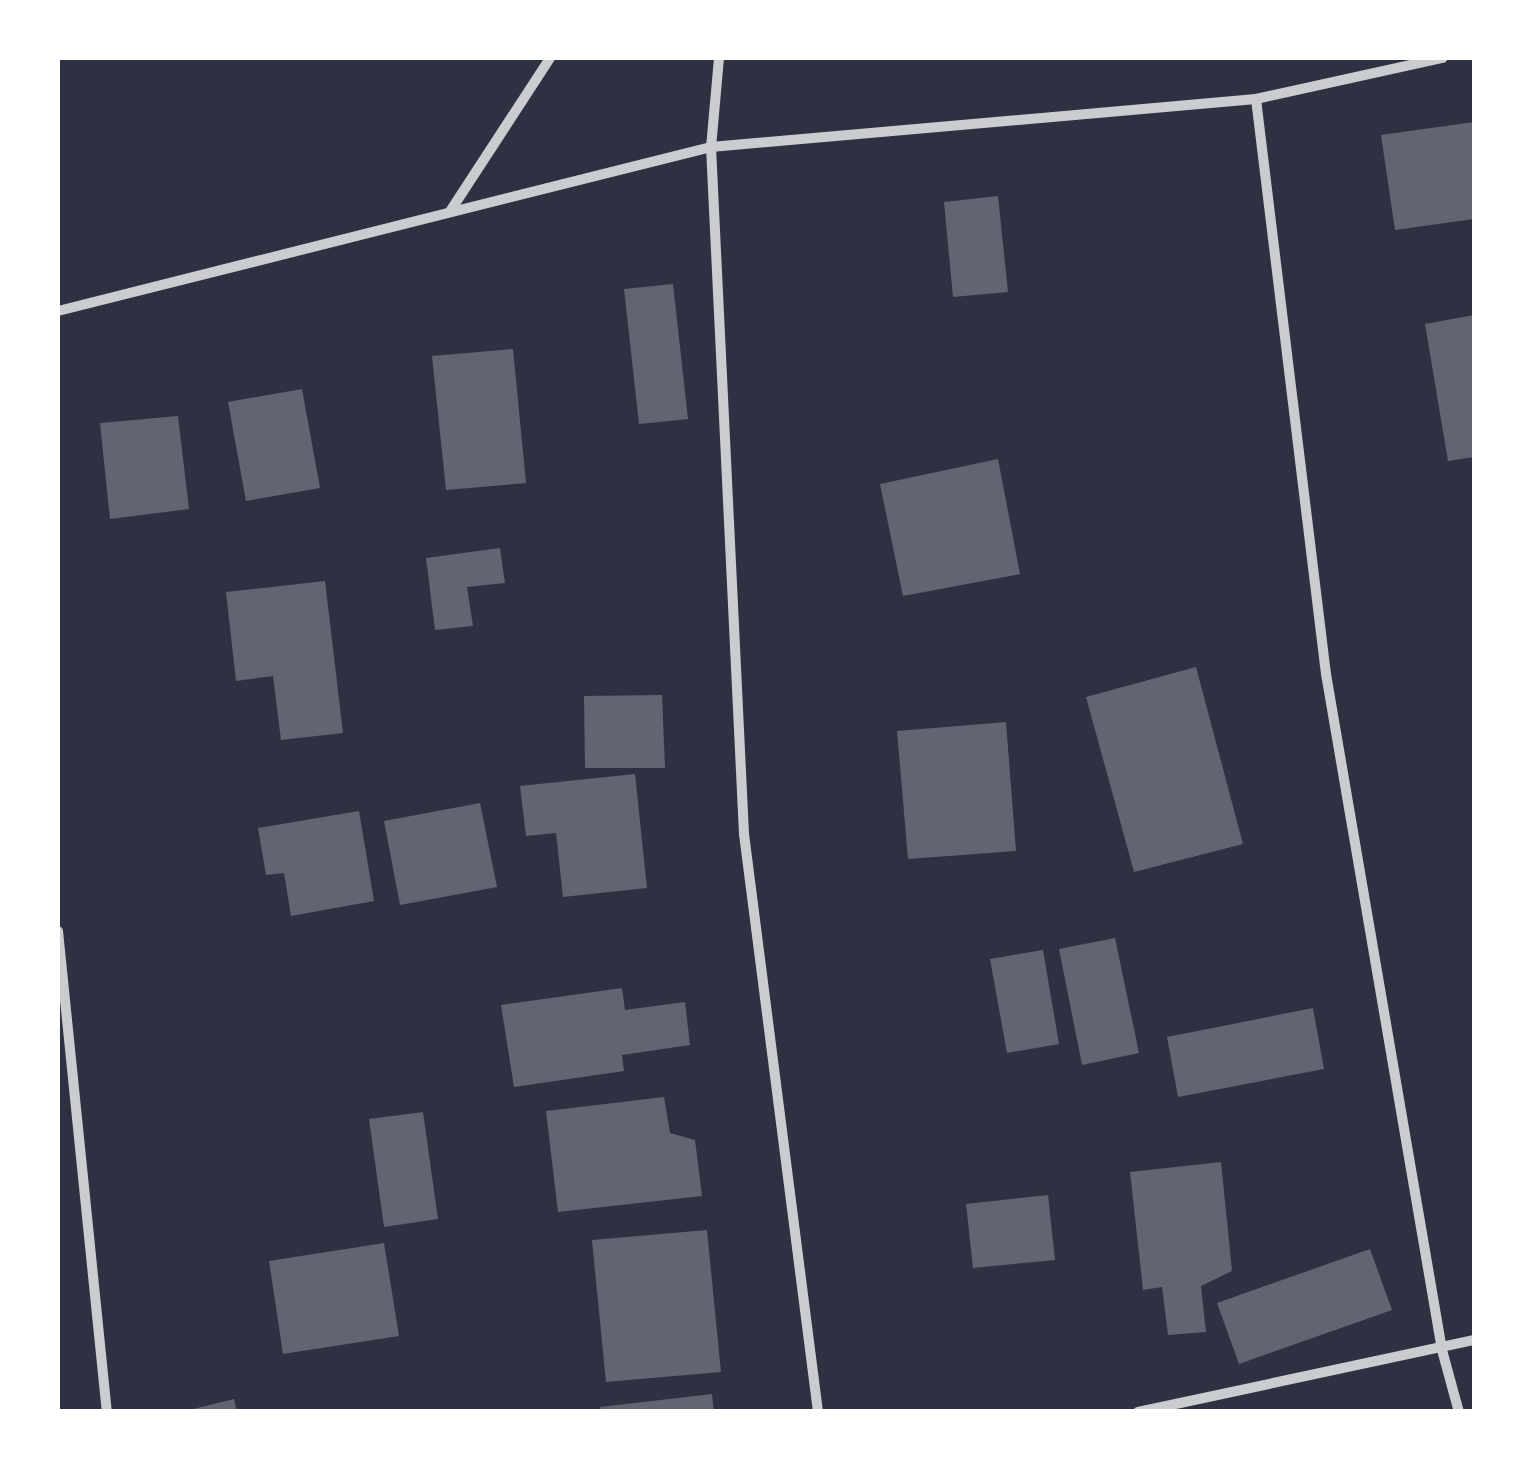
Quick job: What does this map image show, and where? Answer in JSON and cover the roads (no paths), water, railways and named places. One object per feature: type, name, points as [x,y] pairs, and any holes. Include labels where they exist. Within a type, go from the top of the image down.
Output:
[{"type":"street","points":[[450,211],[550,58]]},
{"type":"street","points":[[718,58],[711,148],[744,834],[818,1412]]},
{"type":"street","points":[[58,311],[711,148],[1256,99],[1443,58]]},
{"type":"street","points":[[1256,99],[1326,674],[1442,1350],[1459,1412]]},
{"type":"street","points":[[58,931],[107,1412]]},
{"type":"street","points":[[1138,1412],[1442,1350],[1474,1340]]}]
